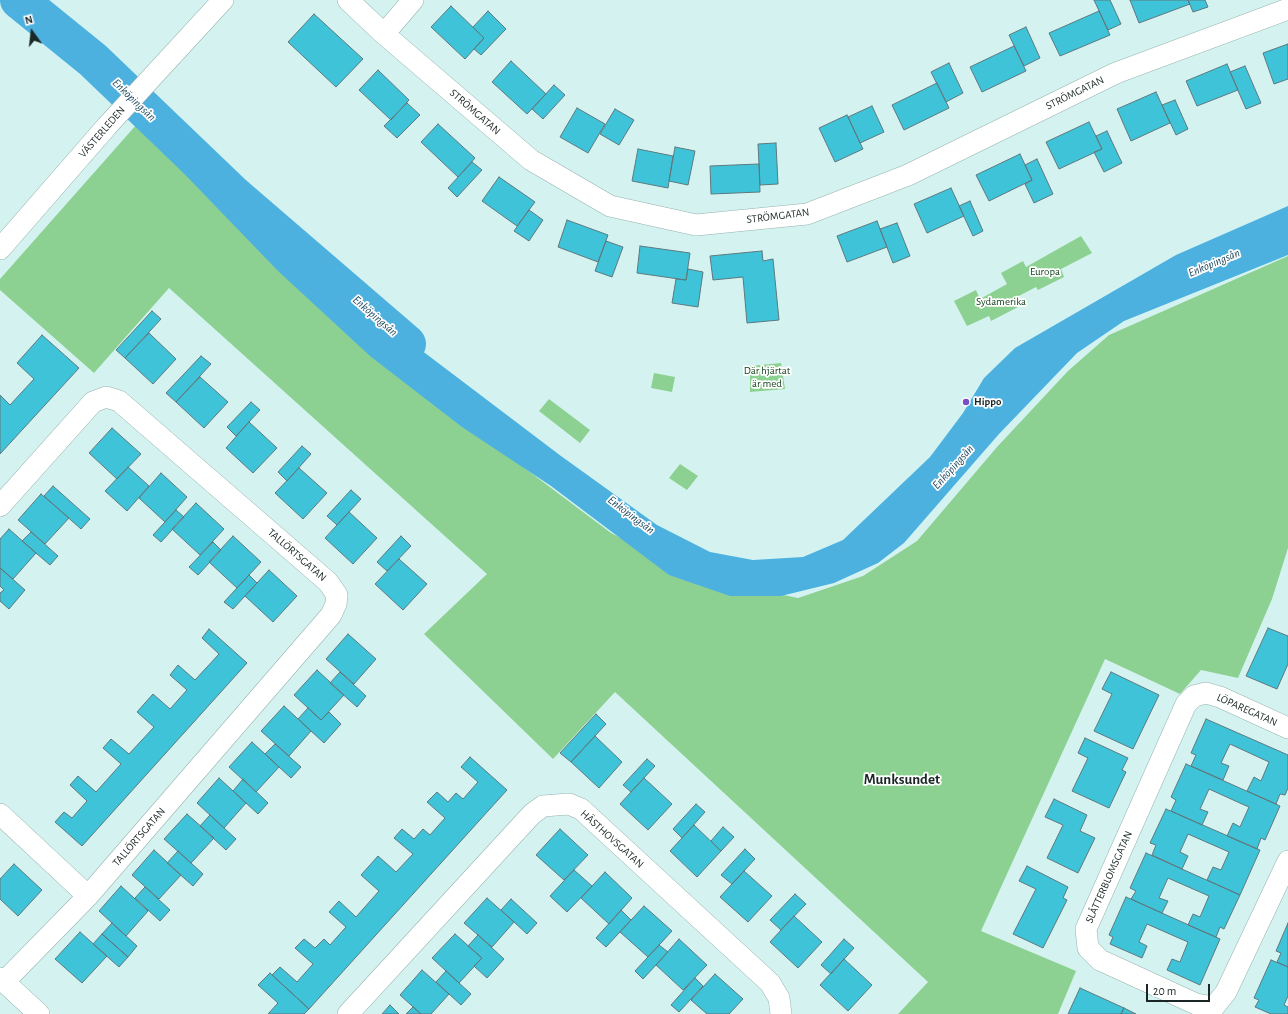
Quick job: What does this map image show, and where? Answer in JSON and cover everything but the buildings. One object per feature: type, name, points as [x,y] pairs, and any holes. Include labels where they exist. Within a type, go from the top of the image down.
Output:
[{"type":"street","name":"VÄSTERLEDEN","points":[[0,249],[107,126],[223,0]]},
{"type":"street","name":"STRÖMGATAN","points":[[348,0],[384,34],[531,160],[610,206],[696,225],[807,214],[908,175],[1116,73],[1288,9]]},
{"type":"street","points":[[384,34],[413,0]]},
{"type":"street","name":"TALLÖRTSGATAN","points":[[0,506],[93,402],[106,397],[119,401],[328,582],[337,595],[336,604],[331,615],[88,896],[2,980]]},
{"type":"street","name":"LÖPAREGATAN","points":[[1206,693],[1220,697],[1288,728]]},
{"type":"street","name":"SLÅTTERBLOMSGATAN","points":[[1206,693],[1194,696],[1186,704],[1086,929],[1088,948],[1100,960],[1196,1004],[1214,1006],[1226,992],[1288,861]]},
{"type":"street","name":"HÄSTHOVSGATAN","points":[[348,1014],[532,814],[543,806],[570,804],[581,809],[770,984],[779,998],[781,1014]]},
{"type":"street","points":[[0,814],[88,896]]},
{"type":"street","points":[[2,980],[39,1014]]},
{"type":"green space","points":[[137,124],[318,297],[438,403],[611,533],[696,577],[798,598],[863,576],[917,541],[997,447],[1068,371],[1109,335],[1288,256],[1288,548],[1272,599],[1238,678],[1201,670],[1180,694],[1105,659],[981,931],[1076,971],[1058,1014],[898,1014],[928,982],[615,692],[553,759],[424,634],[487,574],[169,288],[94,373],[0,290],[0,279]]},
{"type":"green space","points":[[1081,236],[1092,253],[1061,269],[1064,277],[1038,290],[1036,287],[1015,298],[1018,307],[991,321],[989,316],[967,326],[954,301],[976,290],[980,299],[1007,284],[1001,273],[1023,261],[1026,267]]},
{"type":"green space","name":"Där hjärtat är med","points":[[781,363],[785,389],[750,392],[750,366]]},
{"type":"green space","points":[[654,373],[675,377],[672,392],[651,388]]},
{"type":"green space","points":[[549,399],[590,430],[580,443],[539,411]]},
{"type":"green space","points":[[680,464],[698,476],[687,490],[669,478]]},
{"type":"water","points":[[158,116],[289,250],[561,456],[657,525],[710,552],[753,560],[803,557],[843,540],[930,457],[963,413],[984,378],[1015,348],[1176,255],[1288,206],[1288,255],[1124,321],[1077,353],[999,434],[904,543],[878,563],[834,583],[781,596],[730,596],[669,575],[551,486],[462,427],[370,356],[278,271],[144,132]]},
{"type":"waterway","name":"Enköpingsån","points":[[19,0],[93,60],[234,195],[407,344]]},
{"type":"place","name":"Hippo","points":[[966,402]]},
{"type":"district","name":"Munksundet","points":[[902,779]]},
{"type":"park label","name":"Europa","points":[[1045,272]]},
{"type":"park label","name":"Sydamerika","points":[[1001,302]]}]
